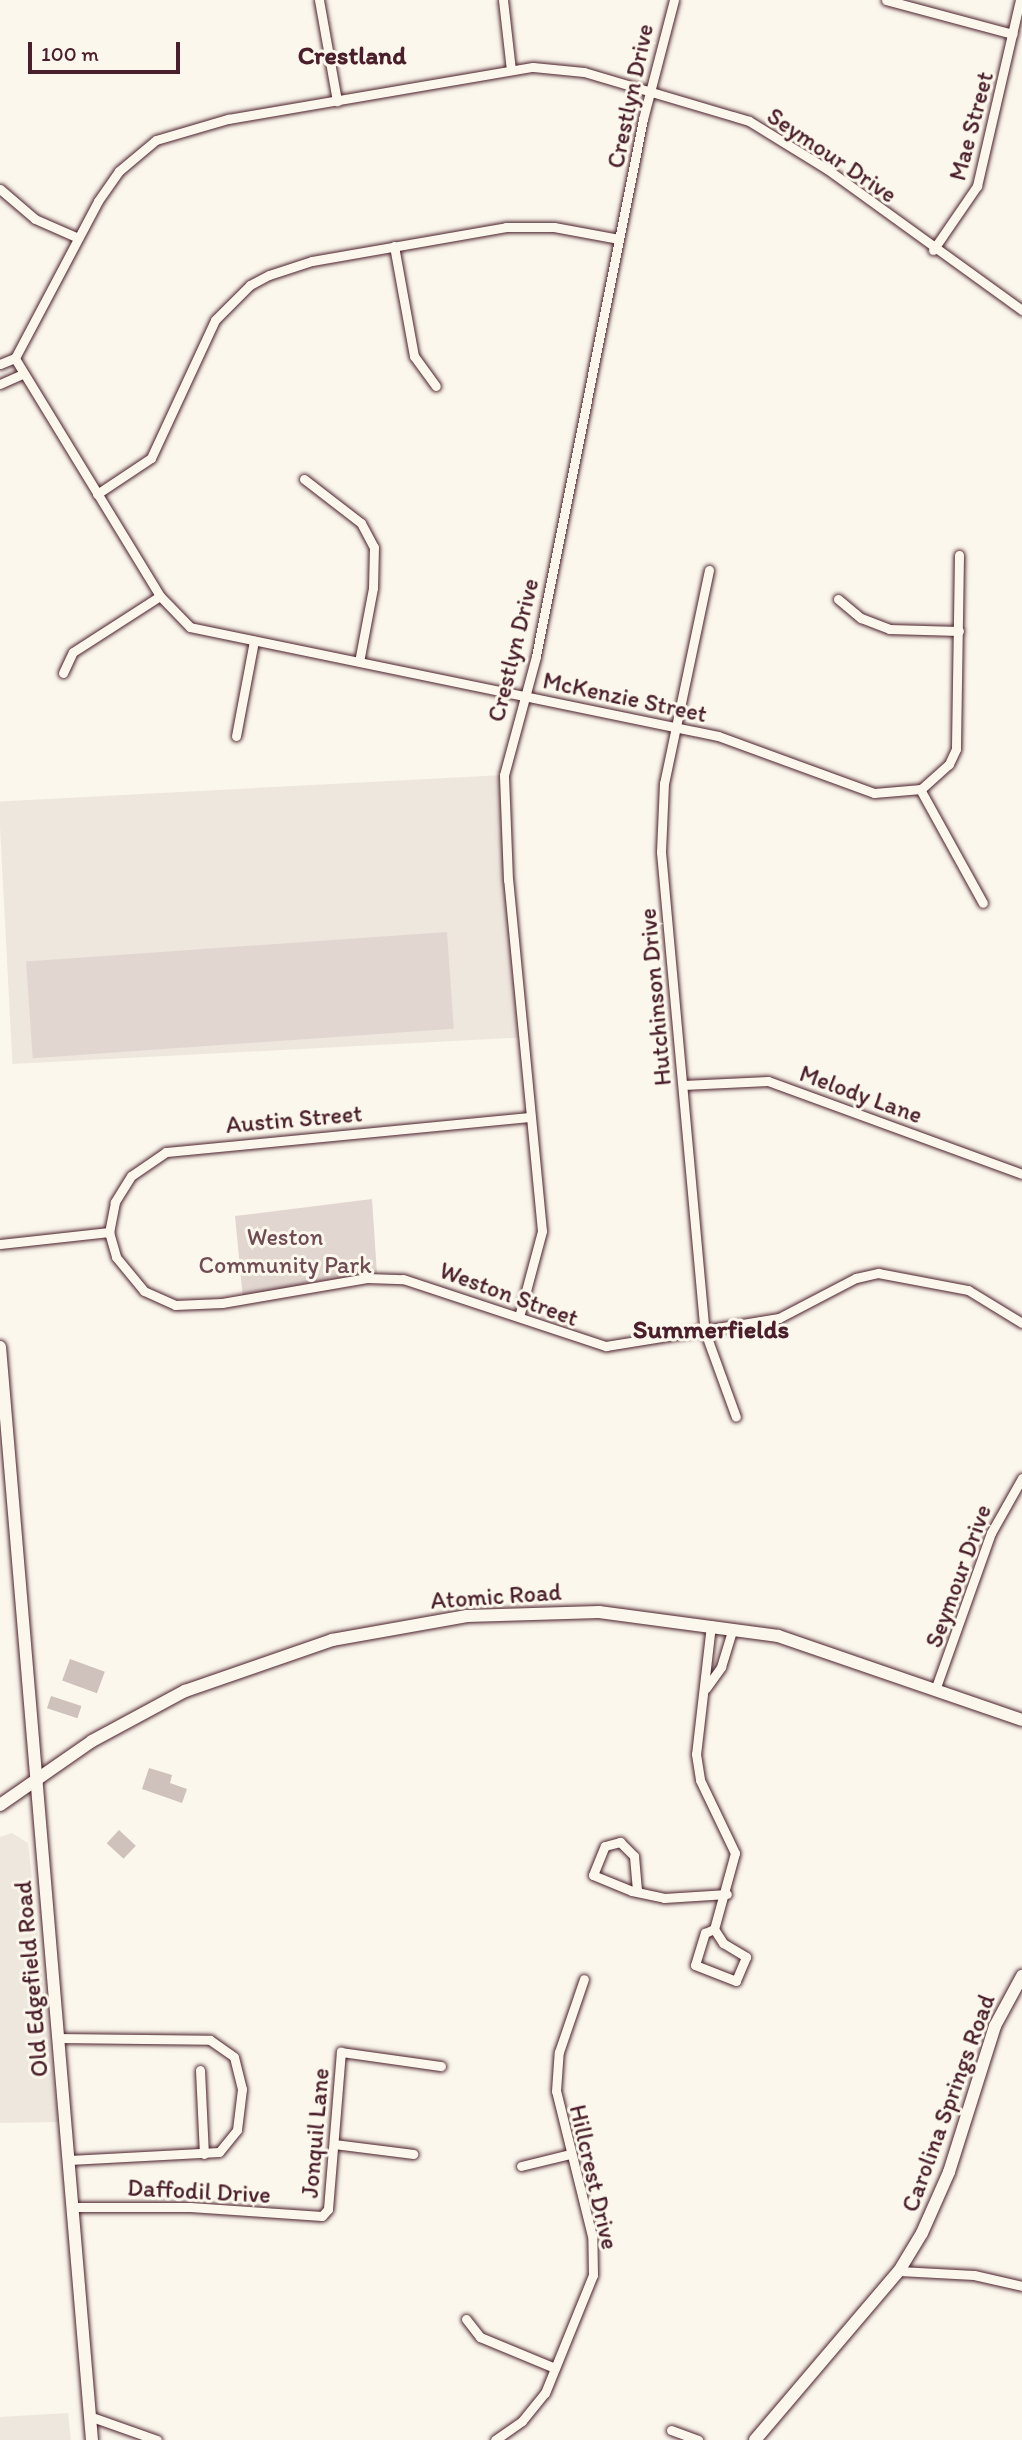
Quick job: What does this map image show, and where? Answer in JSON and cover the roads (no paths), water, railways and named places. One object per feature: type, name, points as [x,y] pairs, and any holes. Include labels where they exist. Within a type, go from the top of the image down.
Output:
[{"type":"street","points":[[319,0],[337,101]]},
{"type":"street","points":[[503,0],[511,69]]},
{"type":"street","name":"Crestlyn Drive","points":[[519,1317],[542,1231],[530,1117],[504,775],[526,695],[651,90],[674,0]]},
{"type":"street","points":[[886,0],[1013,34]]},
{"type":"street","name":"Mae Street","points":[[933,250],[976,186],[1020,0]]},
{"type":"street","name":"Seymour Drive","points":[[15,358],[107,186],[156,140],[228,119],[511,69],[584,72],[651,90],[765,130],[827,169],[933,250],[1022,310]]},
{"type":"street","points":[[0,189],[35,219],[78,238]]},
{"type":"street","points":[[97,495],[144,465],[157,449],[209,330],[250,285],[283,268],[394,246],[524,226],[620,239]]},
{"type":"street","points":[[394,246],[414,356],[436,386]]},
{"type":"street","points":[[0,364],[15,358],[22,374],[0,384]]},
{"type":"street","name":"McKenzie Street","points":[[22,374],[160,596],[190,627],[677,726],[752,745],[874,793],[920,789]]},
{"type":"street","points":[[304,479],[361,523],[374,547],[373,588],[359,662]]},
{"type":"street","points":[[959,555],[956,749],[944,770],[920,789],[982,904]]},
{"type":"street","name":"Hutchinson Drive","points":[[709,570],[664,783],[661,852],[705,1332],[736,1417]]},
{"type":"street","points":[[63,673],[73,652],[160,596]]},
{"type":"street","points":[[838,599],[861,618],[889,629],[959,631]]},
{"type":"street","points":[[236,736],[254,641]]},
{"type":"street","name":"Melody Lane","points":[[682,1085],[768,1080],[1022,1174]]},
{"type":"street","name":"Austin Street","points":[[109,1232],[126,1182],[166,1152],[530,1117]]},
{"type":"street","points":[[0,1244],[109,1232]]},
{"type":"street","name":"Weston Street","points":[[109,1232],[128,1276],[144,1292],[175,1306],[385,1278],[445,1289],[606,1346],[779,1318],[856,1278],[890,1272],[968,1290],[1022,1323]]},
{"type":"street","name":"Old Edgefield Road","points":[[0,1347],[92,2440]]},
{"type":"street","name":"Seymour Drive","points":[[935,1690],[991,1532],[1022,1478]]},
{"type":"street","name":"Atomic Road","points":[[0,1805],[36,1776],[185,1691],[359,1633],[538,1611],[711,1625],[778,1636],[1022,1720]]},
{"type":"street","points":[[711,1625],[696,1754],[703,1787],[733,1842],[735,1864],[714,1929],[705,1933],[695,1965],[736,1981],[746,1957],[723,1944],[714,1929]]},
{"type":"street","points":[[705,1693],[733,1630]]},
{"type":"street","points":[[632,1891],[637,1876],[632,1851],[624,1843],[610,1843],[595,1859],[593,1875],[632,1891],[664,1898],[726,1894]]},
{"type":"street","name":"Carolina Springs Road","points":[[755,2440],[899,2271],[941,2193],[995,2026],[1022,1976]]},
{"type":"street","name":"Hillcrest Drive","points":[[495,2440],[532,2410],[555,2368],[594,2262],[555,2078],[584,1979]]},
{"type":"street","points":[[57,2038],[183,2038],[224,2046],[240,2070],[240,2116],[230,2144],[204,2154],[69,2160]]},
{"type":"street","name":"Jonquil Lane","points":[[323,2216],[328,2209],[341,2052],[441,2066]]},
{"type":"street","points":[[201,2070],[204,2154]]},
{"type":"street","points":[[334,2144],[413,2154]]},
{"type":"street","points":[[521,2166],[570,2154]]},
{"type":"street","name":"Daffodil Drive","points":[[73,2207],[190,2207],[323,2216]]},
{"type":"street","points":[[899,2271],[974,2274],[1022,2286]]},
{"type":"street","points":[[466,2319],[480,2337],[555,2368]]},
{"type":"street","points":[[89,2416],[157,2440]]},
{"type":"street","points":[[671,2430],[698,2440]]},
{"type":"district","name":"Crestland","points":[[352,56]]},
{"type":"district","name":"Summerfields","points":[[711,1330]]},
{"type":"park label","name":"Weston Community Park","points":[[285,1251]]}]
